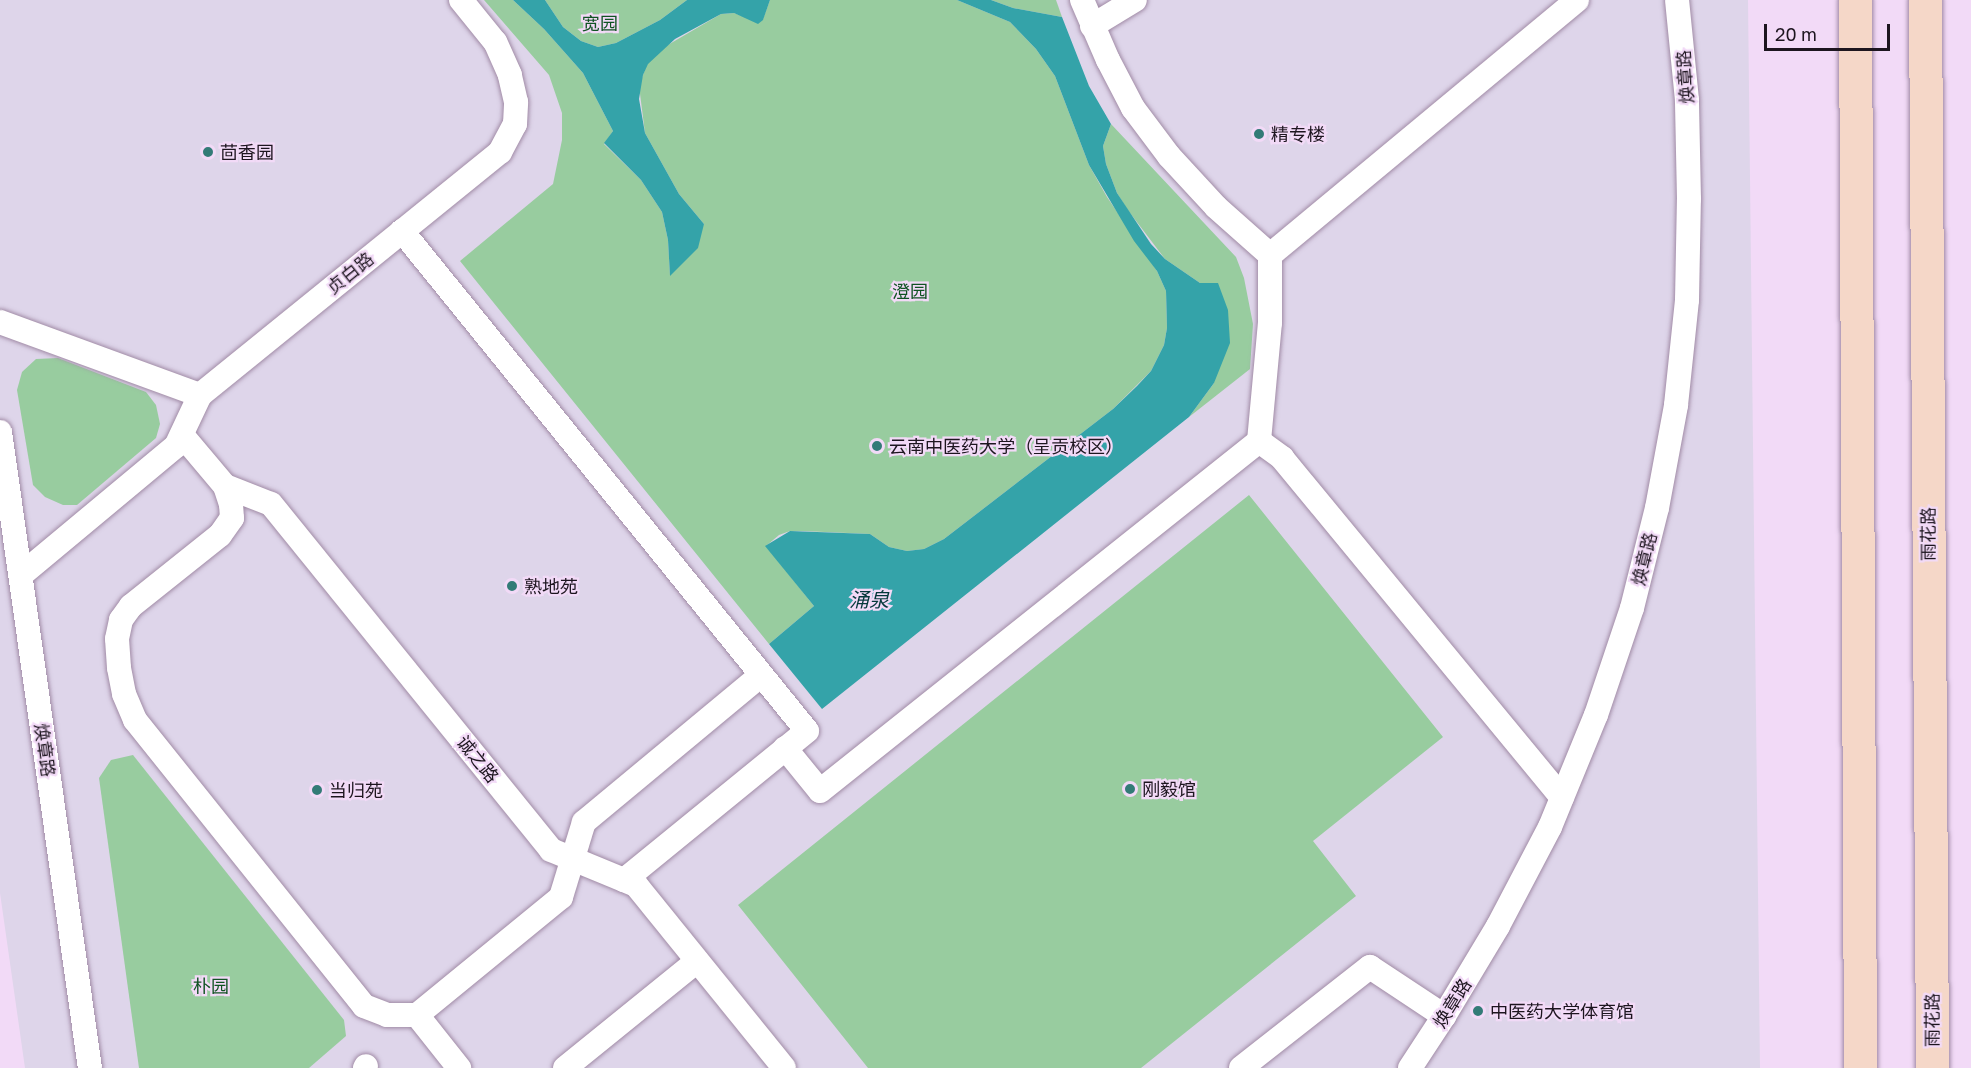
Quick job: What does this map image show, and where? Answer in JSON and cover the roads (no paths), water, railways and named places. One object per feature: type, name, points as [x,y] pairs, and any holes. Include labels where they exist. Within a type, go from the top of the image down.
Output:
[{"type":"street","points":[[1855,0],[1860,1068]]},
{"type":"street","name":"雨花路","points":[[1925,0],[1932,1068]]},
{"type":"lane","name":"贞白路","points":[[21,575],[176,446],[200,395],[500,152],[515,124],[516,102],[510,75],[495,42],[461,0]]},
{"type":"lane","points":[[785,748],[820,791],[1259,441],[1270,322],[1270,255],[1216,207],[1168,156],[1133,108],[1092,26],[1082,0]]},
{"type":"lane","points":[[1092,26],[1135,0]]},
{"type":"lane","points":[[1270,255],[1577,0]]},
{"type":"lane","name":"焕章路","points":[[1410,1068],[1498,926],[1562,798],[1596,715],[1632,608],[1657,508],[1676,405],[1687,300],[1689,199],[1687,100],[1677,0]]},
{"type":"lane","points":[[402,231],[807,731],[624,880]]},
{"type":"lane","points":[[0,322],[200,395]]},
{"type":"lane","name":"焕章路","points":[[0,432],[5,502],[21,575],[90,1068]]},
{"type":"lane","name":"诚之路","points":[[182,435],[225,486],[271,504],[551,850],[636,885],[784,1068]]},
{"type":"lane","points":[[1259,441],[1282,458],[1562,798]]},
{"type":"lane","points":[[225,486],[232,518],[220,536],[131,606],[121,620],[117,639],[124,694],[135,720],[364,1006],[387,1015],[417,1015],[561,897],[584,822],[761,675]]},
{"type":"lane","points":[[565,1068],[697,961]]},
{"type":"lane","points":[[1241,1068],[1370,967],[1444,1016]]},
{"type":"lane","points":[[417,1015],[459,1068]]},
{"type":"water","points":[[513,0],[545,0],[563,27],[581,41],[598,47],[616,43],[660,20],[687,0],[770,0],[763,20],[758,24],[734,13],[721,14],[675,39],[648,64],[643,75],[639,99],[645,133],[679,194],[704,224],[698,248],[670,276],[668,240],[662,212],[641,180],[604,143],[613,131],[583,73],[544,29]]},
{"type":"water","name":"涌泉","points":[[957,0],[991,0],[1013,8],[1062,17],[1089,86],[1111,124],[1103,146],[1106,164],[1117,193],[1151,244],[1165,259],[1200,283],[1218,283],[1228,310],[1230,343],[1214,383],[1189,417],[822,709],[769,644],[814,606],[765,546],[790,531],[870,534],[889,547],[907,551],[924,549],[944,539],[1113,409],[1151,371],[1164,345],[1167,328],[1166,291],[1157,271],[1134,241],[1089,165],[1055,76],[1036,49],[1010,22]]},
{"type":"place","name":"精专楼","points":[[1259,134]]},
{"type":"place","name":"茴香园","points":[[208,152]]},
{"type":"place","name":"云南中医药大学（呈贡校区）","points":[[877,446]]},
{"type":"place","name":"熟地苑","points":[[512,586]]},
{"type":"place","name":"刚毅馆","points":[[1130,789]]},
{"type":"place","name":"当归苑","points":[[317,790]]},
{"type":"place","name":"中医药大学体育馆","points":[[1478,1011]]},
{"type":"park label","name":"宽园","points":[[600,23]]},
{"type":"park label","name":"澄园","points":[[910,291]]},
{"type":"park label","name":"朴园","points":[[211,986]]}]
